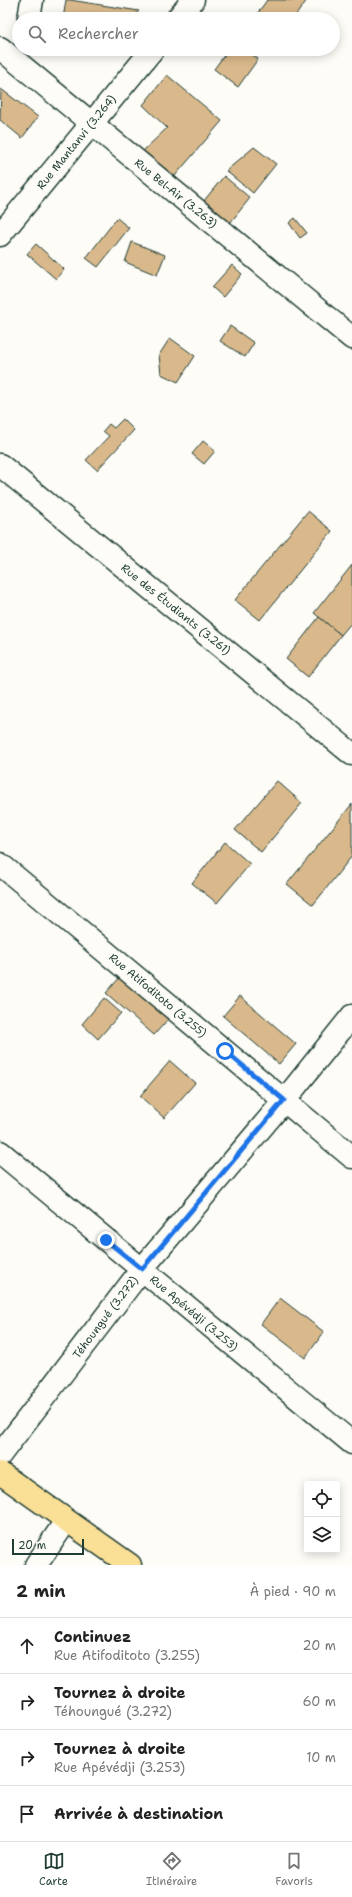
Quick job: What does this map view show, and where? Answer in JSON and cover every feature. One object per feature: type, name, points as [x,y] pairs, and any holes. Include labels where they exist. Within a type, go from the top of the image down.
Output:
[{"type":"main road","points":[[0,1473],[130,1565]]},
{"type":"street","points":[[30,12],[32,0]]},
{"type":"street","points":[[183,12],[193,0]]},
{"type":"street","name":"Rue Bel-Air (3.263)","points":[[0,48],[12,53]]},
{"type":"street","name":"Rue Mantanvi (3.264)","points":[[0,236],[147,56]]},
{"type":"street","name":"Rue Bel-Air (3.263)","points":[[23,58],[91,124],[352,338]]},
{"type":"street","name":"Rue des Étudiants (3.261)","points":[[0,465],[352,754]]},
{"type":"street","name":"Rue Atifoditoto (3.255)","points":[[0,864],[352,1157]]},
{"type":"street","name":"Téhoungué (3.272)","points":[[0,1455],[142,1269],[284,1100],[352,1016]]},
{"type":"street","name":"Rue Apévédji (3.253)","points":[[0,1152],[352,1443]]},
{"type":"street","points":[[36,1565],[66,1521]]},
{"type":"building","points":[[66,0],[139,11],[138,12],[64,12]]},
{"type":"building","points":[[267,0],[307,0],[298,12],[258,12]]},
{"type":"building","points":[[224,56],[254,56],[258,59],[238,87],[214,69]]},
{"type":"building","points":[[167,75],[222,121],[174,177],[142,152],[167,128],[143,105]]},
{"type":"building","points":[[1,89],[38,117],[22,138],[0,120]]},
{"type":"building","points":[[254,147],[276,164],[253,193],[226,171]]},
{"type":"building","points":[[224,176],[250,198],[226,228],[199,207]]},
{"type":"building","points":[[117,218],[129,228],[98,267],[86,258]]},
{"type":"building","points":[[295,218],[307,233],[300,238],[289,223]]},
{"type":"building","points":[[132,242],[165,255],[157,275],[125,262]]},
{"type":"building","points":[[36,244],[64,269],[56,279],[27,254]]},
{"type":"building","points":[[232,265],[242,274],[223,297],[212,287]]},
{"type":"building","points":[[230,326],[254,343],[245,357],[220,341]]},
{"type":"building","points":[[170,338],[195,356],[178,382],[161,374],[159,355]]},
{"type":"building","points":[[123,419],[134,430],[97,470],[86,460],[109,436],[103,431],[109,424],[114,428]]},
{"type":"building","points":[[203,441],[215,451],[204,464],[192,454]]},
{"type":"building","points":[[308,511],[332,531],[260,620],[235,600]]},
{"type":"building","points":[[352,565],[352,622],[341,635],[314,613]]},
{"type":"building","points":[[319,617],[341,635],[308,677],[286,659]]},
{"type":"building","points":[[277,781],[302,803],[261,852],[235,830]]},
{"type":"building","points":[[352,804],[352,856],[313,905],[287,884]]},
{"type":"building","points":[[225,842],[250,864],[217,903],[192,883]]},
{"type":"building","points":[[122,975],[170,1017],[154,1035],[106,993]]},
{"type":"building","points":[[240,996],[296,1044],[279,1064],[223,1016]]},
{"type":"building","points":[[104,998],[121,1013],[98,1039],[82,1024]]},
{"type":"building","points":[[170,1061],[195,1083],[164,1118],[140,1096]]},
{"type":"building","points":[[280,1298],[324,1332],[305,1358],[261,1324]]},
{"type":"route","points":[[106,1240],[142,1269],[284,1100],[225,1051]]}]
